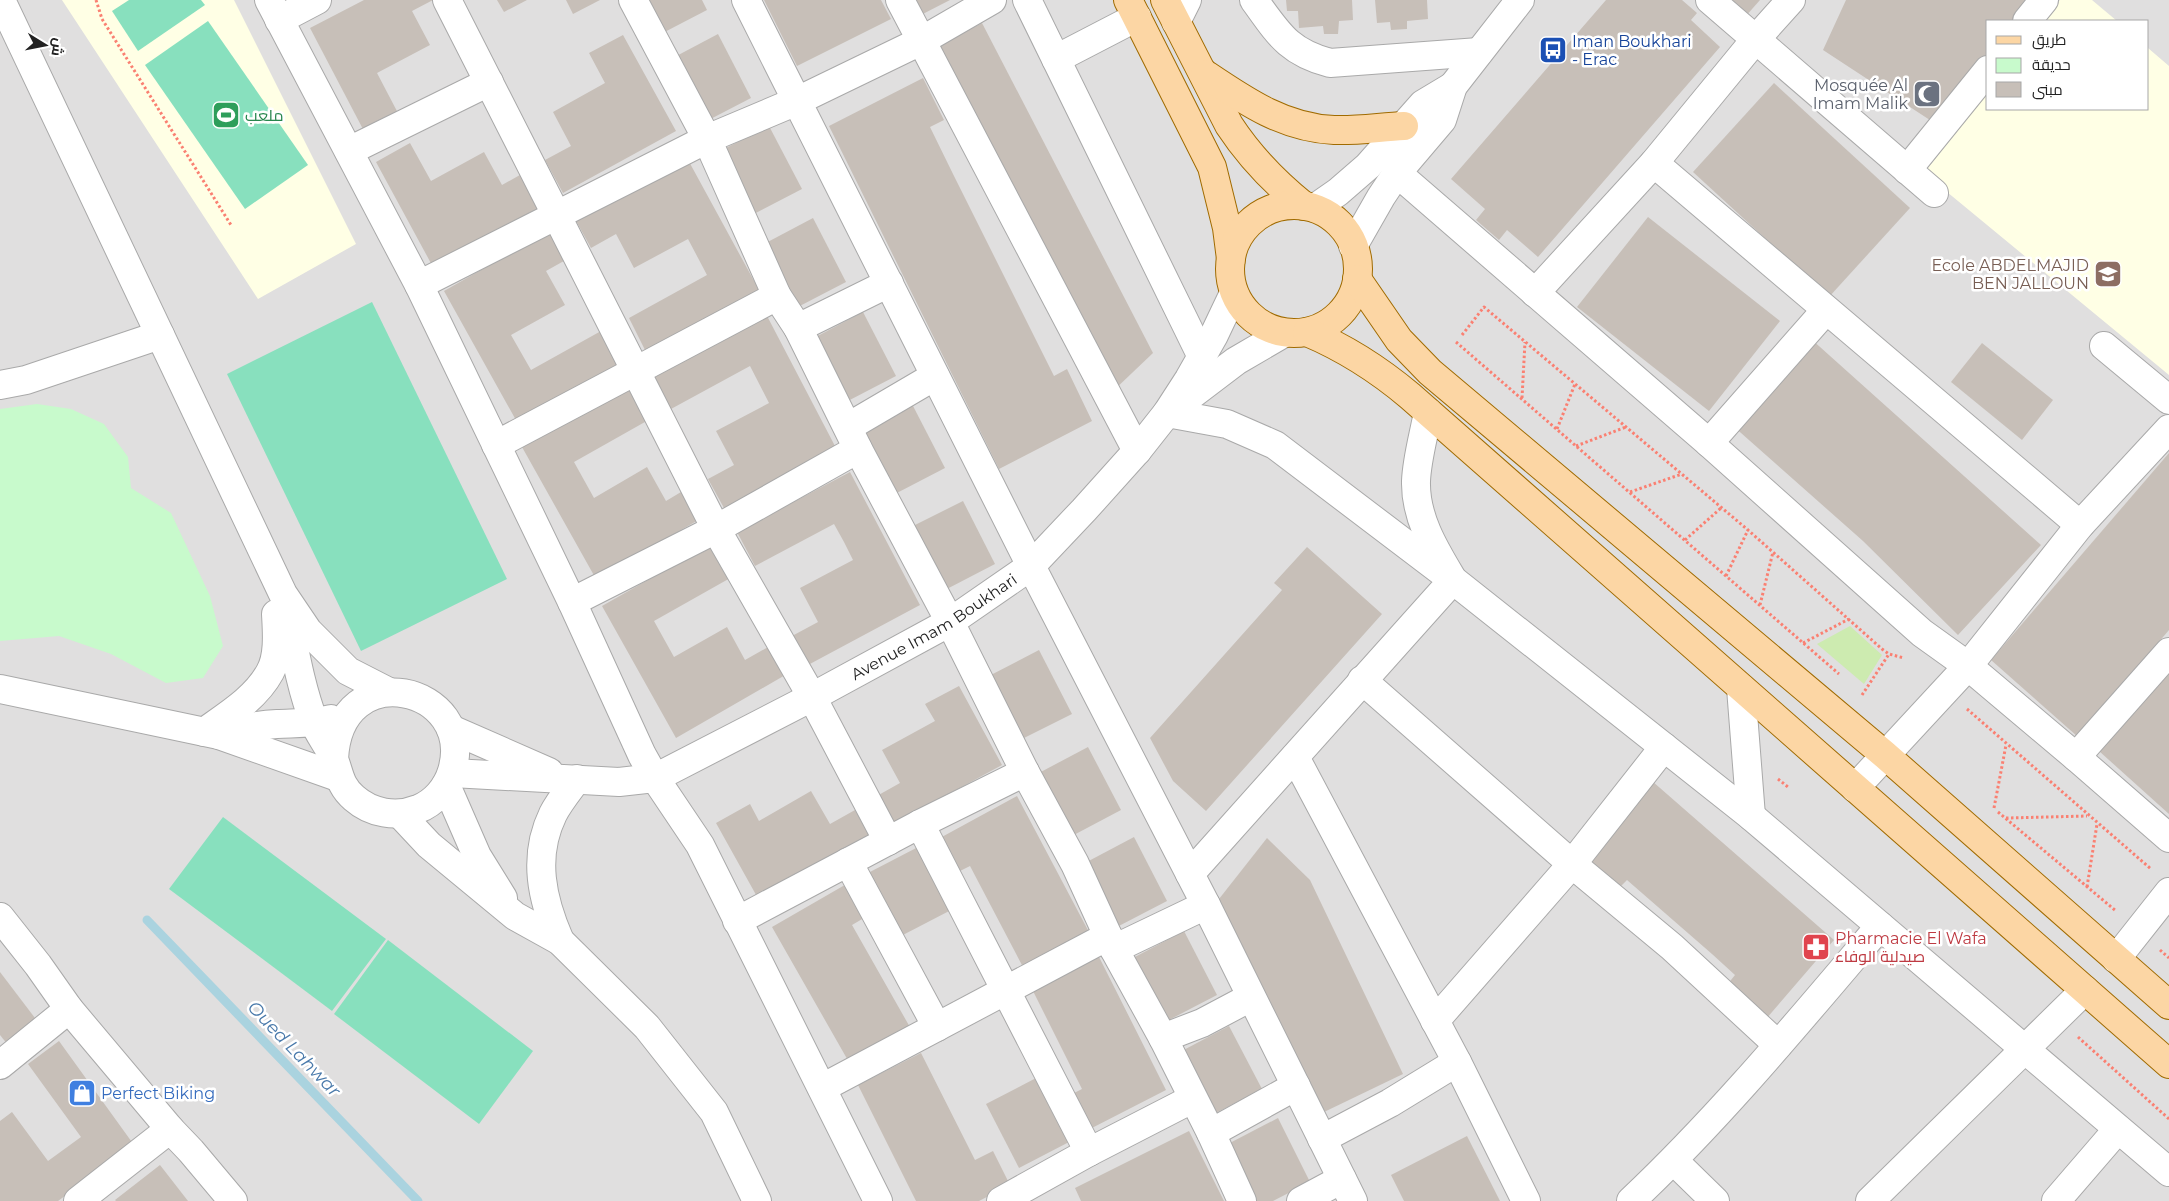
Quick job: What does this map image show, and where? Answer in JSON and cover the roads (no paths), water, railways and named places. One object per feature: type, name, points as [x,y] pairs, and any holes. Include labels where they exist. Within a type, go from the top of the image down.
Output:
[{"type":"main road","points":[[1176,7],[1202,72],[1241,143],[1270,177],[1309,207],[1334,219],[1345,231],[1353,246],[1357,262],[1357,279],[1352,295],[1344,309],[1331,321],[1317,329],[1295,332]]},
{"type":"main road","points":[[1133,9],[1212,167],[1227,228],[1230,276],[1234,293],[1242,307],[1254,319],[1268,328],[1295,332],[1329,342],[1372,366],[1428,412],[2169,1064]]},
{"type":"main road","points":[[1202,72],[1257,108],[1282,120],[1308,127],[1335,130],[1404,126]]},
{"type":"main road","points":[[1230,259],[1235,244],[1244,229],[1256,218],[1270,209],[1287,206],[1309,207]]},
{"type":"main road","points":[[1357,279],[1399,340],[1430,372],[1885,755],[2169,1005]]},
{"type":"street","points":[[0,0],[279,587],[308,631],[348,672],[389,692]]},
{"type":"street","points":[[317,0],[274,10],[419,285],[572,602],[630,732],[654,778],[700,845],[878,1201]]},
{"type":"street","points":[[447,0],[716,529],[812,697],[888,841]]},
{"type":"street","points":[[633,0],[707,139],[777,296],[798,328],[853,438],[950,622],[1025,772],[1075,864],[1111,943],[1164,1038],[1242,1201]]},
{"type":"street","points":[[746,0],[1031,566],[1206,905],[1347,1190],[1301,1201]]},
{"type":"street","points":[[900,0],[1137,451]]},
{"type":"street","points":[[419,285],[707,139],[797,101],[921,41],[992,0]]},
{"type":"street","points":[[1027,0],[1202,357]]},
{"type":"street","points":[[1254,0],[1292,48],[1310,58],[1330,63],[1479,52]]},
{"type":"street","points":[[1353,246],[1397,173],[1442,120],[1453,86],[1520,0]]},
{"type":"street","points":[[1710,0],[1934,193]]},
{"type":"street","points":[[1535,293],[1654,163],[1755,40],[1791,0]]},
{"type":"street","points":[[2028,20],[2044,0]]},
{"type":"street","points":[[1056,59],[1133,9]]},
{"type":"street","points":[[1907,170],[1986,72]]},
{"type":"street","points":[[349,151],[489,82]]},
{"type":"street","points":[[1309,207],[1368,166],[1423,104],[1453,86]]},
{"type":"street","points":[[1654,163],[2080,525]]},
{"type":"street","points":[[1397,173],[1709,443],[1922,633],[1968,666],[2169,838]]},
{"type":"street","points":[[798,328],[889,283]]},
{"type":"street","name":"Avenue Imam Boukhari","points":[[654,778],[812,697],[950,622],[1031,566],[1137,451],[1167,413],[1202,357],[1234,293]]},
{"type":"street","points":[[496,445],[777,296]]},
{"type":"street","points":[[1709,443],[1826,310]]},
{"type":"street","name":"Avenue Imam Boukhari","points":[[1167,413],[1224,370],[1295,332]]},
{"type":"street","points":[[0,385],[26,380],[160,335]]},
{"type":"street","points":[[2104,346],[2169,400]]},
{"type":"street","points":[[572,602],[716,529],[853,438],[935,376]]},
{"type":"street","points":[[1428,412],[1418,462],[1416,482],[1418,502],[1421,517],[1433,547],[1453,580]]},
{"type":"street","points":[[1167,413],[1227,424],[1275,445],[1453,580],[1751,816],[2169,1172]]},
{"type":"street","points":[[1855,788],[1968,666],[2080,525],[2169,429]]},
{"type":"street","points":[[1190,874],[1453,580]]},
{"type":"street","points":[[279,587],[304,691],[314,724],[348,793],[363,805],[381,812],[400,814],[418,809],[434,799],[449,779],[455,758],[455,744],[451,729],[440,713],[426,700],[408,693],[389,692],[373,695],[359,703],[347,714],[339,727],[334,743],[336,768]]},
{"type":"street","points":[[212,734],[252,696],[271,671],[277,643],[279,587]]},
{"type":"street","points":[[2076,757],[2169,652]]},
{"type":"street","points":[[1362,680],[1572,864],[1672,947],[1778,1045]]},
{"type":"street","points":[[1741,688],[1751,816]]},
{"type":"street","points":[[0,689],[212,734],[336,768]]},
{"type":"street","points":[[212,734],[261,725],[314,724],[347,714]]},
{"type":"street","points":[[451,729],[572,779]]},
{"type":"street","points":[[1435,1021],[1572,864],[1664,747]]},
{"type":"street","points":[[1295,757],[1457,1062],[1526,1201]]},
{"type":"street","points":[[738,921],[920,824],[1025,772]]},
{"type":"street","points":[[449,779],[572,779],[619,782],[654,778]]},
{"type":"street","points":[[449,779],[477,856],[515,916]]},
{"type":"street","points":[[560,941],[548,914],[542,880],[541,846],[553,813],[572,779]]},
{"type":"street","points":[[400,814],[429,845],[515,916],[560,941],[647,1027],[714,1112],[756,1201]]},
{"type":"street","points":[[920,824],[1089,1152]]},
{"type":"street","points":[[848,862],[938,1027]]},
{"type":"street","points":[[2116,959],[2161,882]]},
{"type":"street","points":[[822,1088],[1006,990],[1111,943],[1206,905]]},
{"type":"street","points":[[0,917],[38,964],[69,1009],[170,1130],[191,1151],[233,1201]]},
{"type":"street","points":[[1631,1201],[1674,1161],[1778,1045],[1880,926]]},
{"type":"street","points":[[1870,1201],[2085,990]]},
{"type":"street","points":[[1164,1038],[1202,1023],[1251,996]]},
{"type":"street","points":[[0,1065],[69,1009]]},
{"type":"street","points":[[1322,1139],[1390,1102],[1457,1062]]},
{"type":"street","points":[[1211,1133],[1296,1086]]},
{"type":"street","points":[[1001,1201],[1089,1152],[1192,1099]]},
{"type":"street","points":[[2056,1201],[2118,1129]]},
{"type":"street","points":[[78,1201],[170,1130]]},
{"type":"street","points":[[1674,1161],[1716,1201]]},
{"type":"waterway","name":"Oued Lahwar","points":[[147,920],[418,1201]]},
{"type":"place","name":"Iman Boukhari - Erac","points":[[1553,50]]},
{"type":"place","name":"Mosquée Al Imam Malik","points":[[1927,94]]},
{"type":"place","name":"ملعب","points":[[226,115]]},
{"type":"place","name":"Ecole ABDELMAJID BEN JALLOUN","points":[[2108,274]]},
{"type":"place","name":"Pharmacie El Wafa صيدلية الوفاء","points":[[1816,947]]},
{"type":"place","name":"Perfect Biking","points":[[82,1093]]}]
